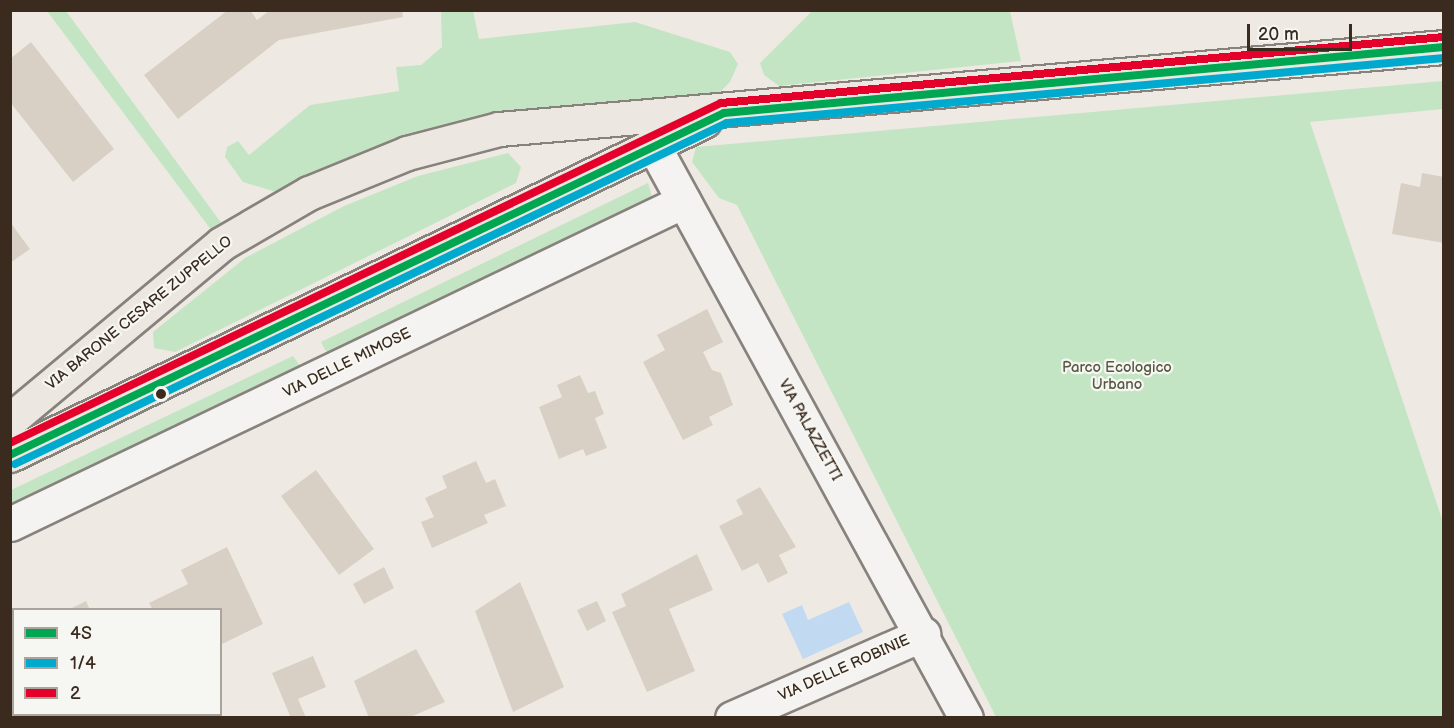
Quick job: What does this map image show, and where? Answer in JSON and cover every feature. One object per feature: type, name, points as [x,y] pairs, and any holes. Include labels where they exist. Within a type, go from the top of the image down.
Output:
[{"type":"main road","name":"VIA BARONE CESARE ZUPPELLO","points":[[10,420],[220,244],[309,193],[407,153],[499,129],[724,112],[1443,47]]},
{"type":"main road","name":"VIA BARONE CESARE ZUPPELLO","points":[[10,455],[652,143],[724,112]]},
{"type":"street","name":"VIA PALAZZETTI","points":[[652,143],[923,634],[966,717]]},
{"type":"street","name":"VIA DELLE MIMOSE","points":[[10,524],[684,201]]},
{"type":"street","name":"VIA DELLE ROBINIE","points":[[732,717],[923,634]]},
{"type":"green space","points":[[813,10],[1010,11],[1021,61],[779,86],[764,75],[760,63]]},
{"type":"green space","points":[[47,11],[66,11],[225,228],[215,235]]},
{"type":"green space","points":[[441,11],[473,11],[479,39],[635,22],[730,52],[738,64],[730,82],[718,94],[494,116],[395,139],[279,193],[243,182],[225,157],[227,147],[238,141],[249,155],[310,105],[399,91],[396,67],[421,65],[442,47]]},
{"type":"green space","name":"Parco Ecologico Urbano","points":[[1443,81],[1443,109],[1310,122],[1443,522],[1443,717],[996,717],[737,205],[719,198],[692,162],[696,147]]},
{"type":"green space","points":[[508,153],[521,167],[516,183],[175,352],[154,348],[153,332],[245,258],[344,206],[418,176]]},
{"type":"green space","points":[[648,183],[653,200],[330,359],[321,342]]},
{"type":"green space","points":[[293,356],[304,371],[11,512],[11,490]]},
{"type":"water","points":[[849,602],[863,632],[803,659],[782,614],[802,605],[808,620]]},
{"type":"building","points":[[228,10],[250,10],[257,20],[270,10],[402,10],[403,17],[279,40],[178,119],[144,75]]},
{"type":"building","points":[[31,42],[114,149],[73,182],[10,102],[10,59]]},
{"type":"building","points":[[1422,173],[1444,177],[1444,243],[1392,234],[1401,183],[1420,187]]},
{"type":"building","points":[[10,222],[30,249],[10,263]]},
{"type":"building","points":[[707,309],[723,342],[703,352],[712,370],[721,373],[733,405],[709,417],[713,425],[683,440],[643,362],[665,350],[657,335]]},
{"type":"building","points":[[580,375],[588,393],[595,391],[604,414],[595,418],[607,448],[586,456],[583,449],[559,459],[539,407],[562,397],[557,385]]},
{"type":"building","points":[[476,461],[486,483],[495,479],[506,506],[484,515],[488,523],[432,548],[421,522],[434,517],[425,498],[447,488],[442,476]]},
{"type":"building","points":[[316,470],[374,549],[339,575],[281,496]]},
{"type":"building","points":[[760,487],[796,547],[779,555],[788,573],[768,583],[758,563],[742,571],[719,526],[743,514],[736,500]]},
{"type":"building","points":[[227,547],[263,624],[222,644],[222,608],[152,608],[149,603],[188,584],[181,570]]},
{"type":"building","points":[[697,554],[713,590],[669,609],[695,671],[647,692],[612,612],[626,606],[621,594]]},
{"type":"building","points":[[384,567],[394,588],[364,604],[353,584]]},
{"type":"building","points":[[520,582],[564,687],[513,712],[475,611]]},
{"type":"building","points":[[86,601],[89,608],[72,608]]},
{"type":"building","points":[[597,601],[606,621],[587,631],[577,610]]},
{"type":"building","points":[[416,649],[445,702],[408,718],[369,718],[354,681]]},
{"type":"building","points":[[313,656],[326,687],[298,699],[306,718],[291,718],[272,673]]},
{"type":"transit line","name":"2","points":[[10,443],[721,103],[1443,37]]},
{"type":"transit line","name":"4S","points":[[10,455],[724,113],[1444,47]]},
{"type":"transit line","name":"1/4","points":[[15,464],[727,123],[1444,58]]}]
